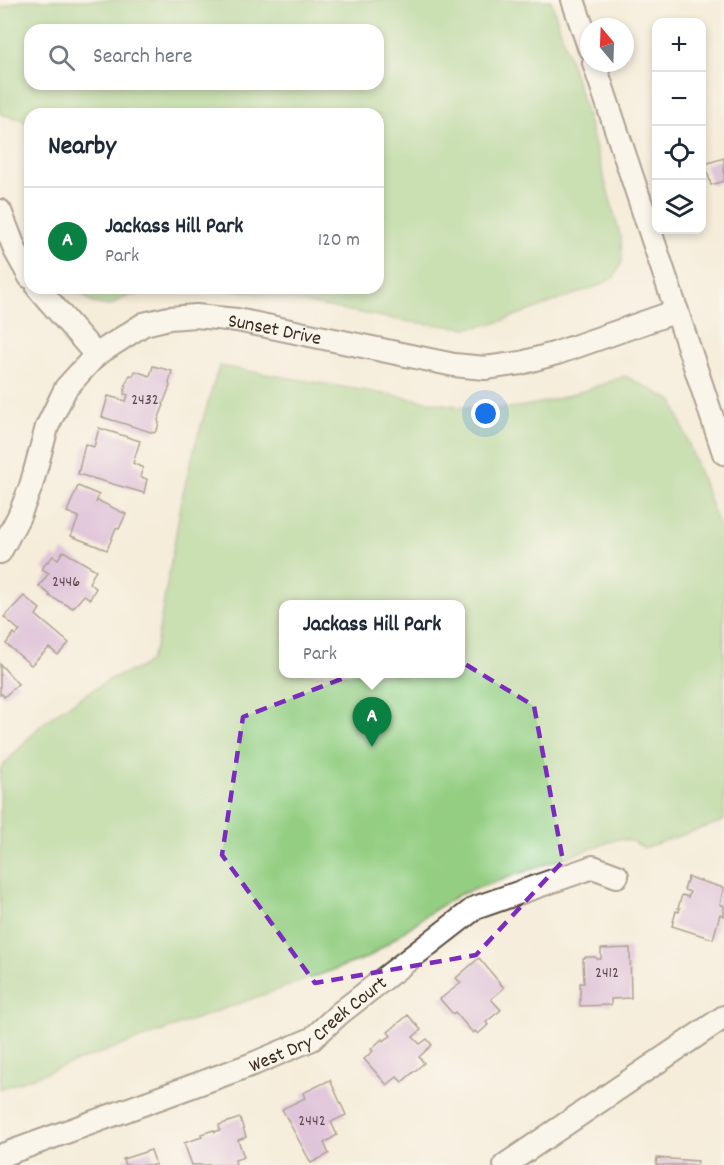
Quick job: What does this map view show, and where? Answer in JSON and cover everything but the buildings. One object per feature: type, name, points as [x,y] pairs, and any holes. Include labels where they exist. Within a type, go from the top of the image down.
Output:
[{"type":"street","points":[[573,0],[580,21]]},
{"type":"street","points":[[597,72],[724,453]]},
{"type":"street","points":[[0,211],[24,266]]},
{"type":"street","points":[[43,294],[96,355]]},
{"type":"street","name":"Sunset Drive","points":[[0,552],[19,516],[31,486],[47,427],[66,388],[96,355],[144,324],[169,318],[196,316],[237,320],[454,366],[485,368],[520,363],[556,353],[676,311]]},
{"type":"street","name":"West Dry Creek Court","points":[[0,1156],[253,1064],[312,1039],[340,1013],[475,908],[593,867],[617,876]]},
{"type":"street","points":[[505,1165],[724,1017]]},
{"type":"highlighted area","points":[[432,644],[534,706],[563,861],[476,955],[315,983],[222,855],[243,717]]},
{"type":"green space","points":[[23,0],[551,0],[621,238],[622,262],[614,277],[600,285],[493,324],[468,328],[410,322],[257,294],[384,294],[384,108],[24,108],[24,121],[0,114],[0,8]]},
{"type":"green space","points":[[82,294],[137,294],[109,306],[92,303]]},
{"type":"green space","points":[[219,366],[479,410],[535,404],[571,395],[625,376],[673,401],[724,540],[724,821],[644,848],[632,841],[618,839],[458,895],[369,957],[0,1089],[0,769],[40,726],[59,711],[112,678],[149,662],[156,646],[183,493]]},
{"type":"place","name":"Jackass Hill Park","points":[[372,747]]}]
